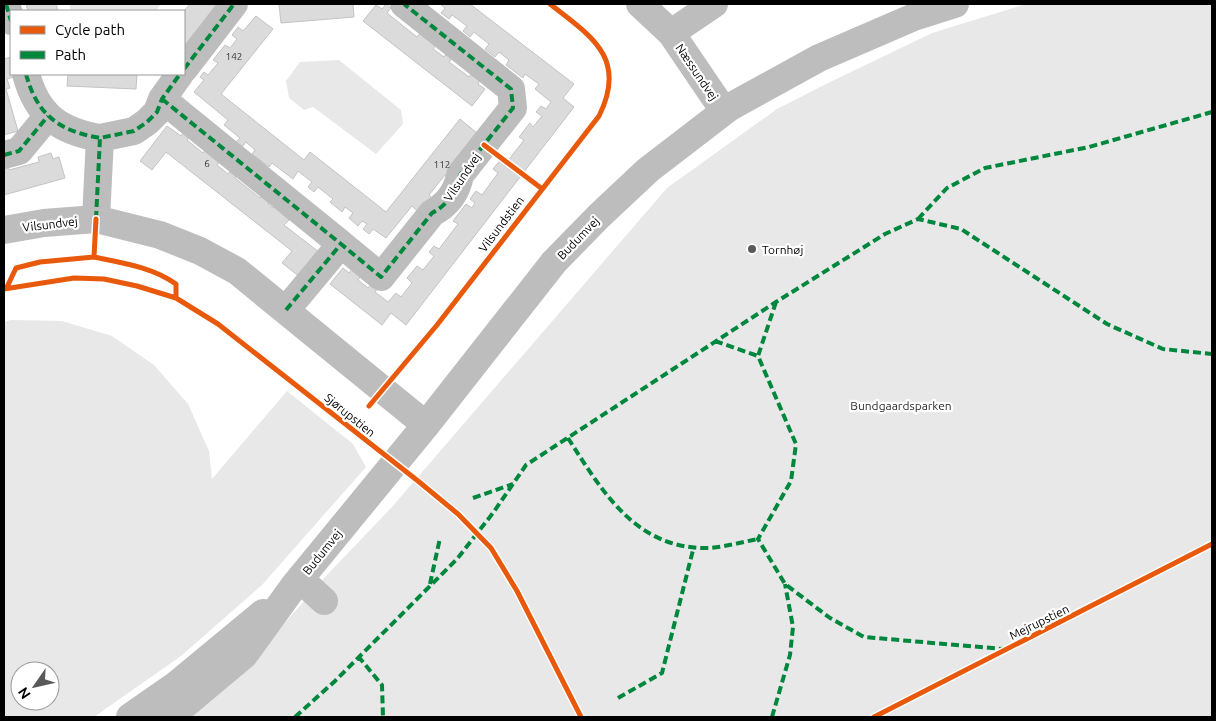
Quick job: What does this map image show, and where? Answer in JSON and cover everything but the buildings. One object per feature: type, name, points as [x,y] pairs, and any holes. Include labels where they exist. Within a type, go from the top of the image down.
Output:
[{"type":"street","points":[[6,4],[10,18]]},
{"type":"street","points":[[185,68],[234,4]]},
{"type":"street","name":"Vilsundvej","points":[[162,99],[381,277],[432,213],[441,208],[458,188],[460,176],[513,108],[511,89],[404,4]]},
{"type":"street","name":"Næssundvej","points":[[640,4],[671,33],[724,111]]},
{"type":"street","name":"Næssundvej","points":[[671,33],[714,4]]},
{"type":"street","name":"Budumvej","points":[[170,717],[244,655],[297,582],[561,256],[648,170],[724,111],[819,58],[914,17],[955,4]]},
{"type":"street","points":[[26,75],[35,99],[48,116],[62,128],[76,134],[100,138],[134,131],[157,112],[162,99],[179,75]]},
{"type":"street","points":[[4,155],[19,150],[48,116]]},
{"type":"street","name":"Vilsundvej","points":[[96,219],[100,138]]},
{"type":"street","name":"Vilsundvej","points":[[4,230],[44,223],[96,219],[160,235],[200,251],[237,271],[426,425]]},
{"type":"street","points":[[286,310],[341,244]]},
{"type":"street","points":[[297,582],[324,601]]},
{"type":"street","name":"Budumvej","points":[[130,717],[176,685],[297,582]]},
{"type":"green space","points":[[69,4],[161,4],[157,10],[71,10]]},
{"type":"green space","name":"Bundgaardsparken","points":[[1026,4],[1212,4],[1212,717],[188,717],[252,660],[326,576],[392,507],[667,188],[777,109],[932,33]]},
{"type":"green space","points":[[339,60],[401,110],[403,124],[376,154],[313,107],[304,110],[289,98],[286,81],[300,62]]},
{"type":"green space","points":[[11,320],[62,321],[112,336],[154,365],[188,404],[209,451],[212,479],[287,391],[353,444],[366,467],[262,585],[181,656],[94,717],[4,717],[4,322]]},
{"type":"marked path","points":[[6,4],[10,18]]},
{"type":"marked path","points":[[185,68],[234,4]]},
{"type":"marked path","points":[[286,310],[341,244],[381,277],[432,213],[451,197],[460,175],[513,108],[511,89],[404,4]]},
{"type":"marked path","points":[[26,75],[36,100],[52,119],[73,131],[100,138]]},
{"type":"marked path","points":[[96,219],[100,138],[134,131],[147,122],[157,112],[162,99],[179,75]]},
{"type":"marked path","points":[[162,99],[341,244]]},
{"type":"marked path","points":[[918,219],[947,188],[985,168],[1089,147],[1212,112]]},
{"type":"marked path","points":[[4,155],[19,151],[48,116]]},
{"type":"marked path","points":[[295,717],[335,681],[457,559],[493,513],[526,465],[776,302],[885,234],[918,219],[961,229],[1107,324],[1163,349],[1212,354]]},
{"type":"marked path","points":[[776,302],[758,356],[796,444],[791,481],[758,539],[785,584],[830,618],[864,637],[1003,649]]},
{"type":"marked path","points":[[715,341],[758,356]]},
{"type":"marked path","points":[[568,438],[608,497],[641,528],[661,539],[683,546],[709,548],[758,539]]},
{"type":"marked path","points":[[473,498],[513,484]]},
{"type":"marked path","points":[[430,584],[440,538]]},
{"type":"marked path","points":[[618,698],[662,673],[694,546]]},
{"type":"marked path","points":[[772,717],[790,655],[793,627],[785,584]]},
{"type":"marked path","points":[[358,656],[382,685],[383,717]]},
{"type":"cycle path","name":"Vilsundstien","points":[[369,406],[437,325],[599,116],[607,96],[609,79],[607,64],[601,50],[579,27],[550,4]]},
{"type":"cycle path","points":[[484,145],[541,188]]},
{"type":"cycle path","points":[[7,287],[16,268],[40,262],[94,257],[96,219]]},
{"type":"cycle path","points":[[94,257],[136,266],[157,273],[176,284],[176,298]]},
{"type":"cycle path","name":"Sjørupstien","points":[[4,289],[74,278],[104,279],[137,286],[176,298],[218,324],[418,481],[458,514],[491,548],[517,591],[581,717]]},
{"type":"cycle path","name":"Mejrupstien","points":[[874,717],[1212,544]]},
{"type":"place","name":"Tornhøj","points":[[752,249]]}]
